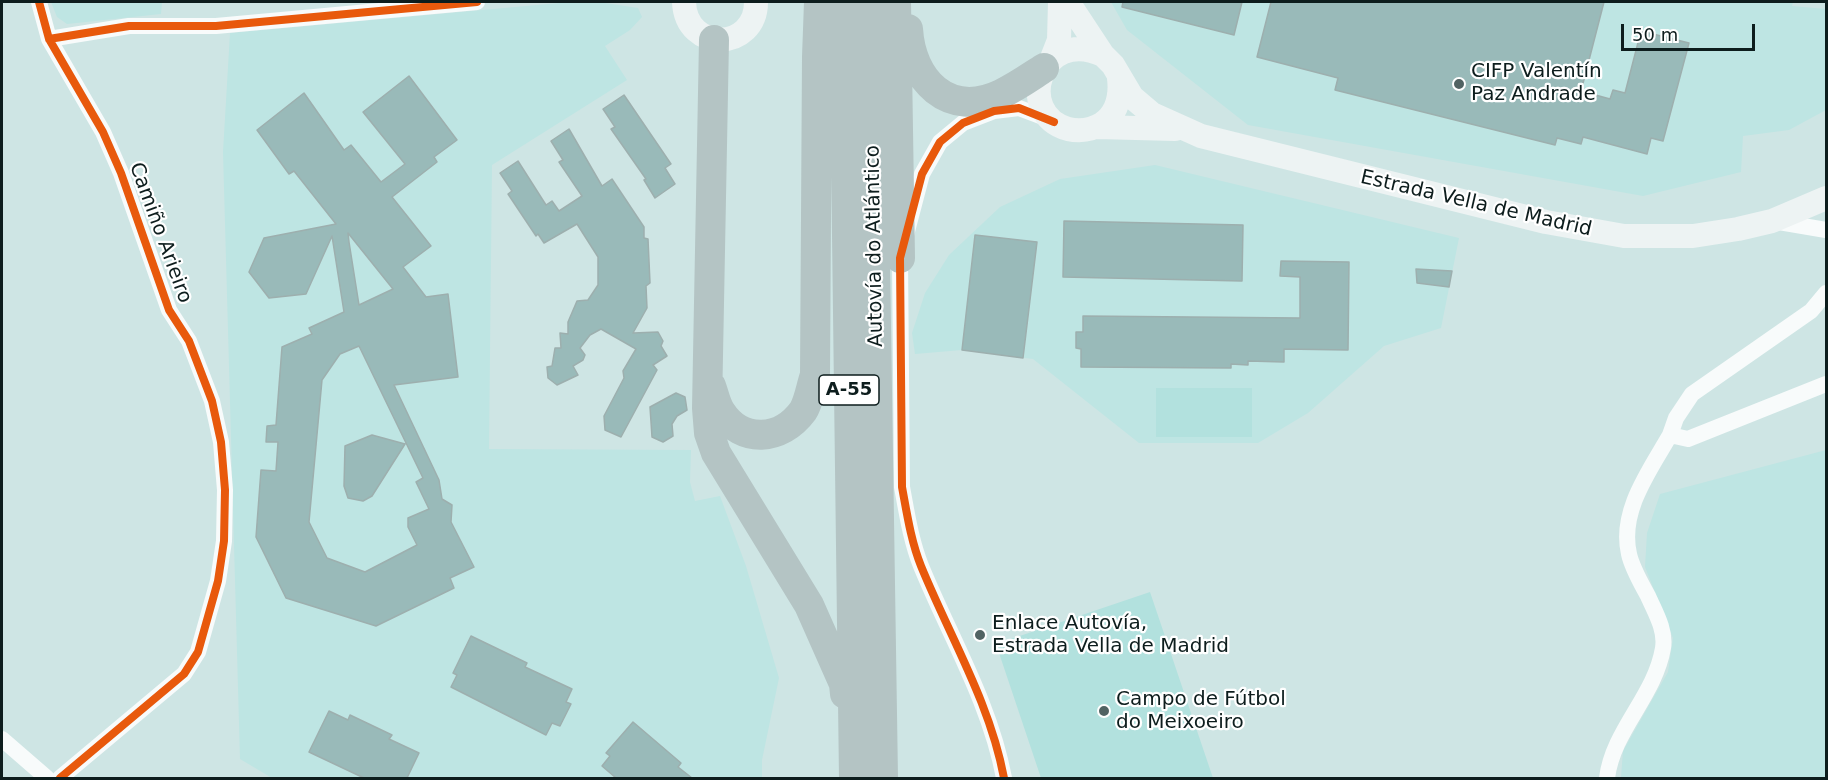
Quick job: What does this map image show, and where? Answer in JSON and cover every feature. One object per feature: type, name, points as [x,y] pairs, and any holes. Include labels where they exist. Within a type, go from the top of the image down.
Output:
[{"type":"highway","points":[[708,380],[721,412],[738,432],[754,436],[771,434],[789,426],[804,410],[815,375],[819,2]]},
{"type":"highway","name":"Autovía do Atlántico","points":[[844,2],[854,776]]},
{"type":"highway","name":"Autovía do Atlántico","points":[[871,2],[883,778]]},
{"type":"highway","points":[[896,2],[900,258]]},
{"type":"highway","points":[[906,2],[909,48],[916,65],[926,81],[948,99],[981,100],[999,95],[1048,63]]},
{"type":"highway","points":[[714,40],[707,408],[709,434],[716,453],[809,605],[844,684],[854,776]]},
{"type":"main road","points":[[684,2],[689,23],[696,31],[714,40],[736,36],[746,29],[752,20],[756,2]]},
{"type":"main road","points":[[1054,122],[1040,102],[1038,91],[1059,40],[1060,2]]},
{"type":"main road","name":"Estrada Vella de Madrid","points":[[1068,2],[1103,55],[1113,65],[1131,98],[1152,114],[1183,130],[1320,167],[1585,231],[1657,238],[1715,232],[1772,221],[1827,198]]},
{"type":"main road","points":[[1048,63],[1064,51],[1077,48],[1103,55]]},
{"type":"main road","points":[[1097,127],[1114,111],[1119,101],[1119,78]]},
{"type":"main road","name":"Estrada Vella de Madrid","points":[[1054,122],[1075,130],[1097,127],[1183,130]]},
{"type":"street","name":"Camiño Arieiro","points":[[39,2],[49,39],[103,132],[136,213],[169,310],[192,351],[212,401],[221,442],[225,490],[224,541],[218,581],[198,652],[184,674],[60,778]]},
{"type":"street","points":[[49,39],[129,26],[216,26],[477,2]]},
{"type":"street","points":[[1004,778],[998,747],[981,698],[920,565],[908,523],[902,487],[900,258],[922,174],[940,142],[963,123],[994,111],[1019,108],[1054,122]]},
{"type":"street","name":"Estrada Vella de Madrid","points":[[1772,221],[1827,230]]},
{"type":"street","points":[[1607,778],[1616,744],[1652,684],[1663,647],[1658,617],[1629,554],[1628,518],[1637,496],[1670,435],[1676,418],[1692,394],[1811,311],[1827,293]]},
{"type":"street","points":[[1670,435],[1688,439],[1827,384]]},
{"type":"street","points":[[2,739],[46,778]]},
{"type":"shaded area","points":[[51,2],[162,2],[161,14],[67,24],[57,17]]},
{"type":"shaded area","points":[[570,2],[599,2],[638,8],[642,17],[630,30],[605,46],[627,80],[492,165],[489,449],[691,450],[690,482],[695,501],[720,496],[746,566],[779,678],[762,760],[762,778],[272,778],[240,759],[223,152],[230,33]]},
{"type":"shaded area","points":[[1111,2],[1793,2],[1792,6],[1826,9],[1826,110],[1789,130],[1743,136],[1741,172],[1643,196],[1248,125],[1127,30]]},
{"type":"shaded area","points":[[1155,165],[1459,238],[1441,328],[1384,346],[1308,413],[1258,443],[1139,443],[1033,359],[962,350],[915,354],[912,333],[925,293],[949,255],[1000,207],[1060,179]]},
{"type":"shaded area","points":[[1156,388],[1252,388],[1252,437],[1156,437]]},
{"type":"shaded area","points":[[1826,450],[1826,778],[1621,778],[1623,751],[1668,672],[1673,638],[1645,567],[1647,533],[1660,494]]},
{"type":"shaded area","name":"Campo de Fútbol do Meixoeiro","points":[[1150,592],[1213,778],[1041,778],[996,644]]},
{"type":"building","points":[[1123,2],[1242,2],[1234,35],[1122,7]]},
{"type":"building","name":"CIFP Valentín Paz Andrade","points":[[1271,2],[1604,2],[1581,91],[1610,99],[1613,90],[1625,93],[1641,31],[1689,43],[1663,141],[1651,138],[1647,154],[1583,137],[1581,144],[1557,138],[1555,145],[1335,90],[1338,78],[1257,57]]},
{"type":"building","points":[[409,76],[457,140],[434,157],[437,162],[392,197],[431,246],[403,267],[426,297],[448,294],[458,377],[394,385],[439,480],[442,499],[452,505],[451,522],[474,567],[450,578],[454,588],[376,626],[286,598],[256,537],[261,470],[276,471],[278,442],[266,442],[267,426],[276,425],[282,347],[312,334],[309,328],[344,312],[332,236],[306,294],[269,298],[249,272],[264,238],[336,224],[294,171],[289,174],[257,130],[304,93],[344,150],[351,145],[381,182],[405,164],[363,112]],"holes":[[[348,233],[393,289],[359,305],[349,242]],[[359,346],[423,478],[416,482],[429,509],[408,518],[408,527],[417,545],[365,572],[327,558],[309,522],[322,380],[340,354]]]},
{"type":"building","points":[[624,95],[671,164],[665,168],[675,184],[655,198],[644,180],[646,179],[611,129],[615,127],[603,109]]},
{"type":"building","points":[[569,129],[602,186],[612,179],[644,227],[644,238],[648,239],[650,283],[646,286],[647,308],[633,333],[658,332],[663,341],[661,346],[667,356],[653,365],[657,370],[621,437],[605,430],[604,416],[624,378],[623,371],[636,349],[601,329],[590,335],[580,348],[585,355],[583,360],[573,366],[578,375],[557,385],[548,378],[547,367],[552,366],[555,348],[561,348],[560,333],[568,334],[568,322],[577,301],[588,300],[598,285],[598,257],[577,224],[544,243],[538,234],[536,236],[508,194],[512,191],[500,173],[518,161],[546,205],[552,201],[559,211],[582,196],[559,162],[563,160],[551,141]]},
{"type":"building","points":[[1064,221],[1243,225],[1242,281],[1063,277]]},
{"type":"building","points":[[975,235],[1037,242],[1023,358],[962,350]]},
{"type":"building","points":[[1281,261],[1349,262],[1348,350],[1284,349],[1284,362],[1248,361],[1248,365],[1231,364],[1231,368],[1081,367],[1081,349],[1076,348],[1076,332],[1083,332],[1083,316],[1300,318],[1300,277],[1280,276]]},
{"type":"building","points":[[1416,269],[1452,271],[1449,287],[1417,283]]},
{"type":"building","points":[[676,393],[685,397],[687,410],[677,416],[672,424],[673,436],[663,442],[652,437],[650,407]]},
{"type":"building","points":[[372,435],[405,444],[372,496],[363,501],[348,498],[344,486],[345,446]]},
{"type":"building","points":[[471,636],[527,663],[525,667],[572,689],[566,702],[571,704],[560,726],[552,723],[546,735],[451,687],[457,675],[453,673]]},
{"type":"building","points":[[329,711],[348,720],[350,715],[392,735],[389,739],[419,753],[407,778],[364,778],[309,752]]},
{"type":"building","points":[[633,722],[681,763],[678,767],[692,778],[616,778],[602,766],[610,756],[606,753]]},
{"type":"cycle path","points":[[39,2],[49,39],[103,132],[121,173],[169,310],[189,341],[212,401],[221,442],[225,490],[224,541],[218,581],[198,652],[184,674],[60,778]]},
{"type":"cycle path","points":[[49,39],[129,26],[216,26],[477,2]]},
{"type":"cycle path","points":[[1004,778],[989,723],[921,566],[908,517],[902,487],[900,258],[922,174],[940,142],[963,123],[994,111],[1019,108],[1054,122]]},
{"type":"place","name":"CIFP Valentín Paz Andrade","points":[[1459,84]]},
{"type":"place","name":"Enlace Autovía, Estrada Vella de Madrid","points":[[980,635]]},
{"type":"place","name":"Campo de Fútbol do Meixoeiro","points":[[1104,711]]}]
